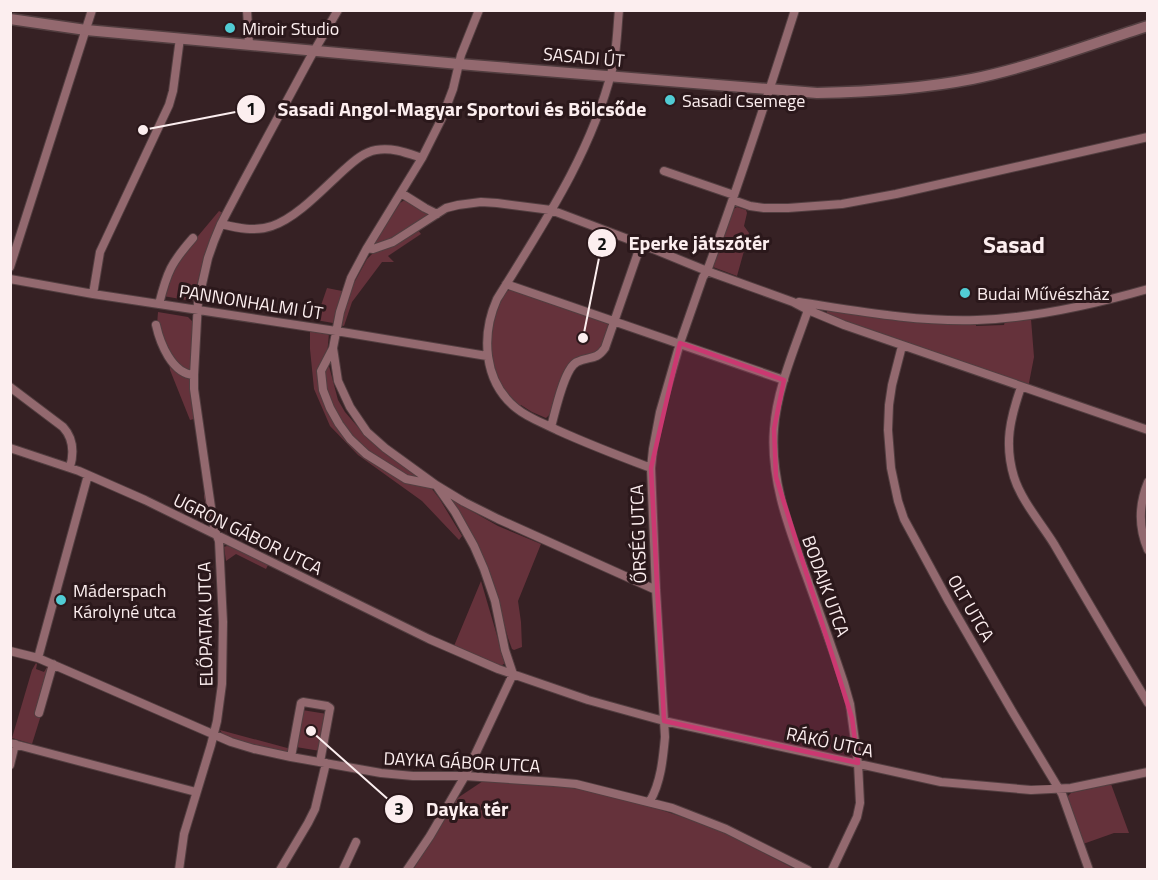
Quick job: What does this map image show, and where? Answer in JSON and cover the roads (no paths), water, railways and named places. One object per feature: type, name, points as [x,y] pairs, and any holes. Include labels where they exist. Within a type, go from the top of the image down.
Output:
[{"type":"street","points":[[10,267],[92,10]]},
{"type":"street","points":[[247,10],[249,44]]},
{"type":"street","name":"ELŐPATAK UTCA","points":[[179,870],[184,834],[214,734],[222,684],[224,651],[219,541],[214,528],[198,420],[194,375],[198,302],[208,258],[221,224],[338,10]]},
{"type":"street","points":[[407,870],[465,776],[513,674],[505,650],[495,601],[479,557],[455,512],[436,485],[406,479],[366,454],[350,439],[330,408],[323,390],[321,370],[333,348],[344,296],[351,278],[422,158],[448,105],[459,64],[479,10]]},
{"type":"street","points":[[619,10],[613,67],[583,154],[491,312],[487,333],[487,356],[496,383],[508,401],[525,414],[592,445],[651,468]]},
{"type":"street","name":"ŐRSÉG UTCA","points":[[650,801],[662,764],[665,737],[656,590],[651,468],[653,449],[660,412],[680,343],[733,198],[795,10]]},
{"type":"street","name":"SASADI ÚT","points":[[10,20],[86,30],[315,51],[817,93],[848,93],[942,85],[998,73],[1148,26]]},
{"type":"street","points":[[93,294],[100,252],[174,91],[180,38]]},
{"type":"street","points":[[664,171],[750,206],[788,208],[842,204],[896,194],[1148,137]]},
{"type":"street","points":[[221,224],[239,228],[272,226],[288,218],[352,163],[374,150],[394,150],[422,158]]},
{"type":"street","points":[[401,193],[437,213]]},
{"type":"street","points":[[367,248],[373,249],[393,242],[437,213],[459,204],[481,202],[551,210],[792,302],[844,326],[1148,430]]},
{"type":"street","points":[[159,304],[165,278],[172,263],[193,238]]},
{"type":"street","points":[[551,427],[571,366],[600,354],[605,348],[640,244]]},
{"type":"street","name":"PANNONHALMI ÚT","points":[[10,279],[487,356]]},
{"type":"street","points":[[506,284],[784,380]]},
{"type":"street","points":[[792,302],[900,316],[976,320],[1006,319],[1090,305],[1148,289]]},
{"type":"street","name":"BODAJK UTCA","points":[[808,310],[784,380],[776,414],[774,462],[790,531],[850,704],[860,789],[858,810],[832,870]]},
{"type":"street","points":[[156,325],[158,337],[170,359],[184,373],[194,375]]},
{"type":"street","name":"OLT UTCA","points":[[902,345],[892,385],[888,430],[891,468],[904,519],[954,610],[1062,794],[1089,870]]},
{"type":"street","points":[[333,348],[338,381],[359,421],[375,439],[436,485],[498,519],[656,590]]},
{"type":"street","points":[[10,387],[68,433],[73,449],[70,468]]},
{"type":"street","points":[[1021,387],[1009,429],[1009,454],[1017,485],[1148,703]]},
{"type":"street","name":"UGRON GÁBOR UTCA","points":[[10,448],[70,468],[145,500],[429,639],[513,674]]},
{"type":"street","points":[[38,658],[88,475]]},
{"type":"street","points":[[1148,482],[1144,490],[1140,514],[1141,528],[1148,550]]},
{"type":"street","name":"DAYKA GÁBOR UTCA","points":[[10,651],[53,664],[241,745],[291,757],[396,775],[465,776],[576,784],[672,808],[726,829],[808,870]]},
{"type":"street","points":[[39,713],[53,664]]},
{"type":"street","name":"RÁKÓ UTCA","points":[[513,674],[664,721],[941,782],[1031,790],[1058,789],[1148,772]]},
{"type":"street","points":[[280,870],[315,809],[330,708],[301,703],[291,757]]},
{"type":"street","points":[[10,765],[13,744],[196,792]]},
{"type":"street","points":[[343,870],[356,842]]},
{"type":"waterway","points":[[205,494],[210,517]]},
{"type":"place","name":"Miroir Studio","points":[[230,28]]},
{"type":"place","name":"Sasadi Csemege","points":[[670,100]]},
{"type":"place","name":"Sasadi Angol-Magyar Sportovi és Bölcsőde","points":[[143,130]]},
{"type":"place","name":"Budai Művészház","points":[[965,293]]},
{"type":"place","name":"Eperke játszótér","points":[[583,338]]},
{"type":"place","name":"Máderspach Károlyné utca","points":[[61,600]]},
{"type":"place","name":"Dayka tér","points":[[311,731]]},
{"type":"district","name":"Sasad","points":[[1014,244]]}]
